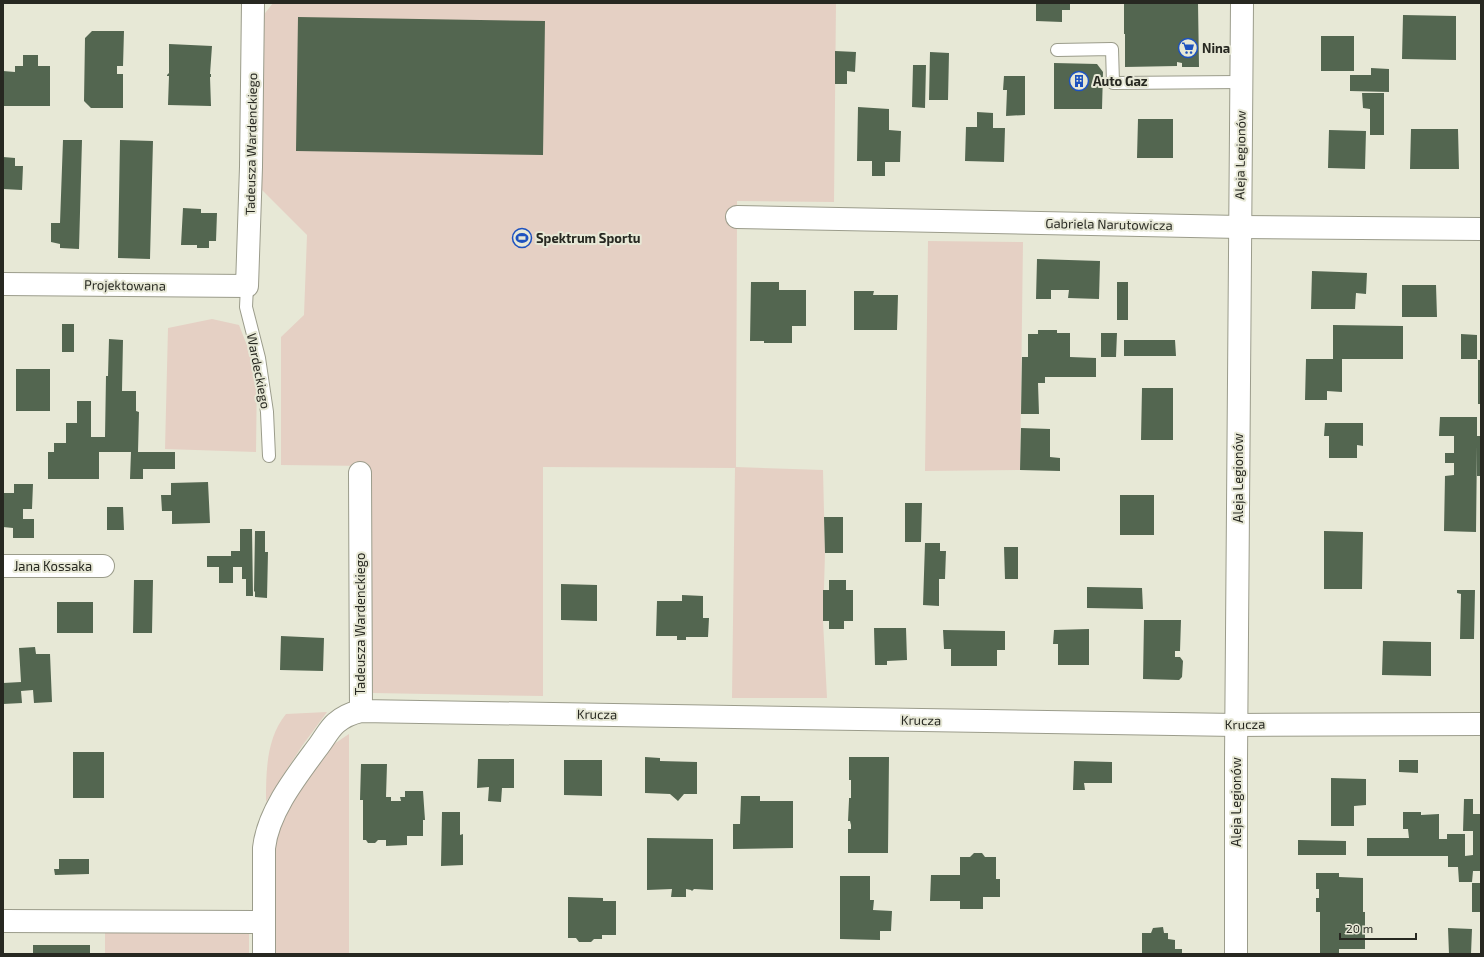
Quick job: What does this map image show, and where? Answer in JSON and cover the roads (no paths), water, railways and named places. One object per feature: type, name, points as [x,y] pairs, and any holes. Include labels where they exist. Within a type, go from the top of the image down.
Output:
[{"type":"street","name":"Tadeusza Wardenckiego","points":[[247,286],[251,167],[253,3]]},
{"type":"street","name":"Aleja Legionów","points":[[1236,954],[1236,725],[1242,3]]},
{"type":"street","name":"Gabriela Narutowicza","points":[[737,217],[1240,227],[1481,229]]},
{"type":"street","name":"Projektowana","points":[[3,284],[247,286]]},
{"type":"street","name":"Tadeusza Wardenckiego","points":[[264,954],[264,848],[270,826],[281,802],[298,773],[336,723],[348,714],[361,711],[360,473]]},
{"type":"street","name":"Jana Kossaka","points":[[3,566],[103,566]]},
{"type":"street","name":"Krucza","points":[[361,711],[1236,725],[1481,724]]},
{"type":"street","points":[[3,921],[264,922]]},
{"type":"lane","points":[[1057,50],[1112,49],[1113,83],[1241,82]]},
{"type":"lane","name":"Wardeckiego","points":[[247,286],[246,307],[259,358],[267,412],[269,456]]},
{"type":"place","name":"Nina","points":[[1188,48]]},
{"type":"place","name":"Auto Gaz","points":[[1079,81]]},
{"type":"place","name":"Spektrum Sportu","points":[[522,238]]}]
